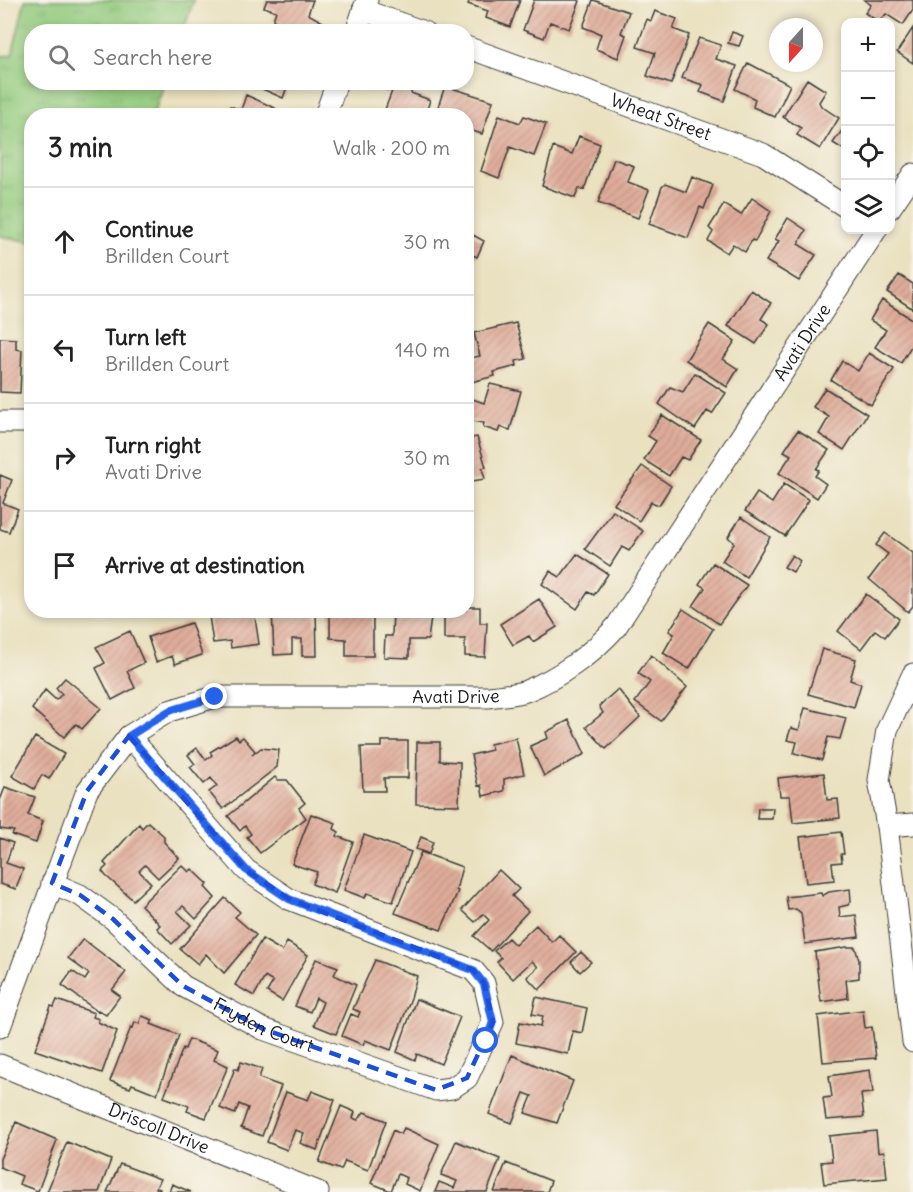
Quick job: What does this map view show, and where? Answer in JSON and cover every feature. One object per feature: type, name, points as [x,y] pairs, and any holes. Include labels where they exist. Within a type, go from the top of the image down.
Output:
[{"type":"street","points":[[359,24],[365,5],[407,24]]},
{"type":"street","name":"Wheat Street","points":[[474,50],[763,154],[841,204]]},
{"type":"street","points":[[328,108],[334,90]]},
{"type":"street","points":[[895,202],[913,174]]},
{"type":"street","name":"Avati Drive","points":[[0,1027],[87,791],[129,736],[169,711],[215,697],[489,696],[524,692],[558,674],[600,645],[616,627],[873,234]]},
{"type":"street","points":[[0,422],[24,422]]},
{"type":"street","points":[[913,675],[887,730],[879,780],[908,967],[913,1042]]},
{"type":"street","name":"Fryden Court","points":[[52,883],[80,895],[113,919],[183,986],[263,1029],[436,1090],[452,1088],[467,1078],[493,1022],[484,984],[473,970],[289,899],[246,870],[129,736]]},
{"type":"street","points":[[887,826],[913,824]]},
{"type":"street","name":"Driscoll Drive","points":[[0,1065],[318,1192]]},
{"type":"highlighted area","points":[[129,736],[246,870],[289,899],[473,970],[484,983],[493,1022],[467,1078],[436,1090],[263,1029],[183,986],[113,919],[80,895],[52,883],[87,791]]},
{"type":"green space","points":[[25,0],[194,0],[185,24],[24,24],[24,90],[162,90],[156,108],[24,108],[24,241],[0,236],[0,56],[12,55]]},
{"type":"building","points":[[267,0],[313,0],[308,14],[323,22],[322,24],[284,24],[273,20],[276,11],[264,7]]},
{"type":"building","points":[[470,0],[520,0],[510,27],[486,18],[488,11],[468,4]]},
{"type":"building","points":[[534,0],[580,1],[569,29],[550,22],[544,38],[523,30]]},
{"type":"building","points":[[593,0],[629,12],[621,33],[626,35],[618,58],[596,49],[601,34],[583,27]]},
{"type":"building","points":[[864,0],[913,0],[913,10],[903,25],[886,14],[882,18],[873,18],[865,13],[871,5]]},
{"type":"building","points":[[655,11],[677,19],[673,29],[689,35],[671,84],[647,76],[655,53],[637,47],[647,19],[651,21]]},
{"type":"building","points":[[913,28],[913,63],[897,52]]},
{"type":"building","points":[[732,32],[743,36],[739,46],[728,43]]},
{"type":"building","points":[[699,38],[721,45],[716,59],[737,66],[724,101],[700,92],[703,85],[682,78]]},
{"type":"building","points":[[748,63],[790,85],[775,117],[753,107],[755,99],[735,89]]},
{"type":"building","points":[[807,79],[826,91],[819,102],[821,106],[839,118],[820,149],[797,135],[801,128],[783,117]]},
{"type":"building","points":[[264,90],[286,90],[283,98]]},
{"type":"building","points":[[386,90],[412,90],[411,93],[430,100],[428,108],[386,108],[392,91]]},
{"type":"building","points":[[444,90],[458,90],[493,101],[482,134],[474,132],[474,108],[438,108]]},
{"type":"building","points":[[246,95],[275,108],[242,108]]},
{"type":"building","points":[[499,115],[520,123],[524,116],[546,124],[534,156],[510,147],[499,178],[481,171]]},
{"type":"building","points":[[841,132],[841,148],[833,143]]},
{"type":"building","points":[[579,136],[600,144],[584,190],[579,188],[575,198],[542,186],[553,147],[572,154]]},
{"type":"building","points":[[614,159],[634,166],[628,182],[649,190],[638,218],[598,203]]},
{"type":"building","points":[[692,177],[713,185],[704,209],[700,207],[688,238],[649,224],[662,187],[665,184],[686,192]]},
{"type":"building","points":[[752,198],[771,211],[755,241],[752,240],[745,252],[733,244],[727,253],[708,241],[713,232],[709,228],[724,204],[741,215]]},
{"type":"building","points":[[788,218],[806,230],[798,244],[816,255],[799,281],[766,261],[779,241],[775,239]]},
{"type":"building","points":[[474,236],[484,241],[477,257],[474,256]]},
{"type":"building","points":[[899,275],[913,284],[913,309],[887,292]]},
{"type":"building","points":[[751,290],[771,303],[761,319],[769,324],[756,344],[728,326]]},
{"type":"building","points":[[882,300],[913,320],[913,343],[901,363],[875,347],[886,330],[870,320]]},
{"type":"building","points":[[516,323],[526,359],[516,361],[517,366],[494,372],[495,376],[474,381],[474,357],[480,356],[474,333]]},
{"type":"building","points":[[709,324],[735,341],[723,359],[738,369],[727,387],[686,360]]},
{"type":"building","points":[[0,338],[16,339],[16,349],[22,350],[20,393],[0,392]]},
{"type":"building","points":[[869,353],[894,369],[871,405],[831,380],[842,361],[858,371]]},
{"type":"building","points":[[695,373],[726,393],[712,414],[707,411],[695,429],[659,404],[670,387],[683,392]]},
{"type":"building","points":[[490,384],[521,391],[510,430],[500,427],[498,432],[483,427],[484,423],[474,421],[474,399],[484,403]]},
{"type":"building","points":[[825,388],[867,414],[844,450],[819,434],[829,417],[813,407]]},
{"type":"building","points":[[662,415],[701,440],[688,460],[681,457],[669,476],[644,460],[656,441],[648,436]]},
{"type":"building","points":[[798,430],[829,450],[816,469],[819,470],[815,476],[826,484],[817,498],[779,473],[791,455],[784,451]]},
{"type":"building","points":[[477,437],[486,467],[482,468],[485,479],[474,481],[474,438]]},
{"type":"building","points":[[642,466],[671,486],[659,505],[651,502],[639,521],[614,504]]},
{"type":"building","points":[[0,475],[12,480],[3,503],[18,509],[9,532],[0,529]]},
{"type":"building","points":[[784,484],[809,500],[785,536],[745,511],[757,493],[772,503]]},
{"type":"building","points":[[613,511],[643,531],[629,551],[622,547],[610,566],[585,549]]},
{"type":"building","points":[[741,517],[770,537],[746,577],[722,561],[734,543],[728,537]]},
{"type":"building","points":[[885,533],[913,553],[913,606],[908,612],[869,579],[888,554],[876,545]]},
{"type":"building","points":[[577,554],[608,574],[594,595],[588,592],[577,609],[542,584],[550,571],[560,577]]},
{"type":"building","points":[[792,555],[800,561],[793,572],[784,567]]},
{"type":"building","points":[[713,563],[747,585],[719,624],[693,606],[705,588],[699,584]]},
{"type":"building","points":[[866,594],[899,619],[885,637],[875,630],[861,649],[838,631]]},
{"type":"building","points":[[539,599],[557,627],[533,642],[529,636],[513,645],[500,624]]},
{"type":"building","points":[[474,607],[480,607],[480,623],[487,623],[485,657],[465,656],[465,639],[444,639],[444,618],[474,618]]},
{"type":"building","points":[[683,609],[713,629],[689,669],[663,653],[674,634],[669,631]]},
{"type":"building","points":[[209,618],[255,618],[259,644],[231,648],[230,641],[213,643]]},
{"type":"building","points":[[272,618],[316,618],[317,656],[302,656],[302,639],[292,639],[292,654],[274,655]]},
{"type":"building","points":[[330,618],[373,618],[373,656],[346,656],[346,639],[330,638]]},
{"type":"building","points":[[393,618],[431,618],[428,640],[409,640],[409,658],[384,657],[385,636],[392,636]]},
{"type":"building","points":[[191,623],[202,655],[175,664],[172,656],[156,662],[148,637]]},
{"type":"building","points":[[130,631],[144,663],[127,671],[135,688],[112,700],[96,668],[105,663],[96,647]]},
{"type":"building","points":[[822,649],[856,659],[850,680],[861,684],[854,707],[808,694]]},
{"type":"building","points":[[651,655],[687,687],[661,721],[635,702],[650,682],[638,673]]},
{"type":"building","points":[[65,678],[101,708],[82,729],[76,724],[64,737],[32,709],[45,690],[56,700],[62,694],[56,688]]},
{"type":"building","points":[[618,689],[640,717],[606,749],[586,727],[603,713],[599,706]]},
{"type":"building","points":[[805,708],[846,718],[840,739],[828,737],[822,760],[794,753],[797,742],[787,740],[791,728],[799,730]]},
{"type":"building","points":[[569,720],[585,754],[544,776],[530,746],[548,738],[546,732]]},
{"type":"building","points":[[236,736],[239,740],[243,737],[255,751],[252,755],[261,748],[279,750],[277,767],[223,809],[209,792],[217,786],[211,778],[204,784],[190,767],[195,764],[188,755],[197,748],[206,760],[212,755],[210,752]]},
{"type":"building","points":[[35,737],[64,754],[49,779],[42,775],[34,789],[12,776]]},
{"type":"building","points":[[516,738],[524,774],[504,779],[504,791],[483,796],[481,785],[478,786],[471,755],[492,750],[490,744]]},
{"type":"building","points":[[382,741],[408,741],[408,778],[384,778],[385,791],[363,791],[361,747],[382,747]]},
{"type":"building","points":[[417,742],[440,742],[440,761],[460,762],[459,805],[416,804]]},
{"type":"building","points":[[824,773],[827,800],[838,799],[840,818],[793,823],[790,796],[780,796],[778,778]]},
{"type":"building","points":[[275,777],[278,780],[287,780],[305,803],[299,808],[306,818],[260,853],[247,837],[251,834],[245,826],[240,831],[228,816]]},
{"type":"building","points":[[5,787],[35,797],[28,815],[43,821],[36,843],[12,835],[14,831],[0,829],[0,801]]},
{"type":"building","points":[[758,808],[773,808],[772,819],[757,819]]},
{"type":"building","points":[[311,814],[336,823],[334,829],[339,832],[337,836],[353,842],[335,893],[312,884],[317,872],[292,864]]},
{"type":"building","points":[[148,822],[164,836],[164,842],[179,858],[158,878],[145,865],[139,871],[151,883],[133,900],[102,871],[107,866],[104,863],[139,824],[142,828]]},
{"type":"building","points":[[841,832],[844,854],[841,854],[842,862],[832,863],[834,880],[806,883],[800,837]]},
{"type":"building","points":[[364,835],[411,852],[393,902],[367,893],[365,898],[344,890]]},
{"type":"building","points":[[421,837],[433,842],[429,854],[416,849]]},
{"type":"building","points":[[0,838],[13,843],[6,863],[23,869],[16,889],[0,884]]},
{"type":"building","points":[[421,852],[462,867],[456,890],[458,891],[441,930],[395,913]]},
{"type":"building","points":[[182,865],[189,872],[192,869],[208,884],[205,887],[215,898],[196,919],[183,906],[177,911],[191,925],[172,944],[157,928],[160,925],[141,905]]},
{"type":"building","points":[[499,870],[519,889],[512,896],[528,911],[491,951],[474,936],[489,920],[483,914],[475,922],[462,910]]},
{"type":"building","points":[[850,889],[851,901],[848,905],[839,907],[840,917],[856,915],[859,937],[805,944],[801,913],[796,909],[788,910],[786,897],[821,893],[822,896],[829,892]]},
{"type":"building","points":[[225,898],[240,912],[235,917],[256,935],[224,973],[206,954],[198,964],[180,949]]},
{"type":"building","points":[[536,925],[552,942],[559,935],[576,952],[539,990],[527,977],[538,967],[532,961],[513,979],[497,962],[501,958],[494,951],[508,938],[515,945]]},
{"type":"building","points":[[83,939],[126,972],[112,990],[120,996],[106,1015],[62,985],[72,971],[85,980],[89,974],[68,958]]},
{"type":"building","points":[[262,939],[282,951],[287,942],[308,955],[282,1001],[267,992],[273,982],[265,977],[254,996],[235,985]]},
{"type":"building","points":[[855,947],[859,960],[859,978],[846,980],[848,998],[821,1002],[815,952]]},
{"type":"building","points":[[581,952],[591,962],[580,972],[571,962]]},
{"type":"building","points":[[316,959],[338,967],[334,975],[356,985],[336,1034],[314,1025],[323,1002],[316,998],[310,1012],[295,1006]]},
{"type":"building","points":[[375,960],[417,976],[391,1050],[365,1040],[363,1045],[342,1036],[351,1014],[358,1017],[360,1012],[353,1009]]},
{"type":"building","points":[[536,997],[587,1008],[582,1033],[573,1031],[568,1054],[516,1043],[520,1022],[541,1026],[543,1016],[532,1014]]},
{"type":"building","points":[[416,999],[460,1017],[441,1064],[417,1054],[415,1060],[397,1052]]},
{"type":"building","points":[[57,1000],[94,1013],[93,1017],[99,1019],[98,1022],[117,1031],[102,1073],[35,1050],[51,1006],[54,1007]]},
{"type":"building","points":[[863,1010],[865,1028],[872,1027],[876,1058],[823,1062],[818,1016]]},
{"type":"building","points":[[142,1016],[153,1020],[151,1024],[179,1035],[157,1094],[132,1084],[130,1088],[110,1081],[131,1027],[133,1028],[135,1022],[139,1024]]},
{"type":"building","points":[[189,1039],[218,1050],[214,1060],[228,1066],[206,1118],[187,1111],[189,1106],[164,1097],[183,1048],[185,1049]]},
{"type":"building","points":[[512,1055],[573,1081],[557,1123],[525,1113],[532,1096],[524,1093],[512,1123],[489,1114]]},
{"type":"building","points":[[241,1062],[262,1069],[259,1078],[281,1086],[262,1136],[241,1128],[248,1108],[239,1104],[235,1114],[220,1108],[235,1068],[238,1070]]},
{"type":"building","points":[[870,1070],[873,1093],[861,1094],[864,1117],[826,1120],[823,1098],[832,1097],[829,1076]]},
{"type":"building","points":[[312,1091],[335,1100],[317,1150],[300,1143],[304,1133],[295,1130],[287,1150],[267,1142],[286,1092],[308,1100]]},
{"type":"building","points":[[341,1106],[355,1112],[353,1118],[358,1120],[364,1112],[386,1121],[368,1170],[345,1161],[341,1170],[319,1162]]},
{"type":"building","points":[[16,1122],[57,1140],[38,1191],[19,1184],[22,1176],[0,1167],[0,1159]]},
{"type":"building","points":[[404,1128],[439,1144],[420,1191],[405,1184],[407,1178],[398,1174],[391,1191],[371,1183],[393,1130],[401,1134]]},
{"type":"building","points":[[876,1131],[878,1152],[884,1151],[887,1178],[824,1184],[821,1162],[832,1161],[829,1136]]},
{"type":"building","points":[[456,1141],[500,1159],[487,1192],[435,1192],[439,1182],[454,1188],[457,1181],[441,1175]]},
{"type":"building","points":[[67,1142],[111,1160],[99,1192],[47,1192]]},
{"type":"building","points":[[506,1163],[551,1181],[547,1192],[494,1192]]},
{"type":"building","points":[[120,1164],[160,1179],[156,1188],[160,1189],[159,1192],[107,1192]]},
{"type":"building","points":[[172,1184],[191,1192],[169,1192]]},
{"type":"route","points":[[215,697],[169,711],[129,736],[246,870],[289,899],[473,970],[484,984],[493,1022],[486,1041]]}]
